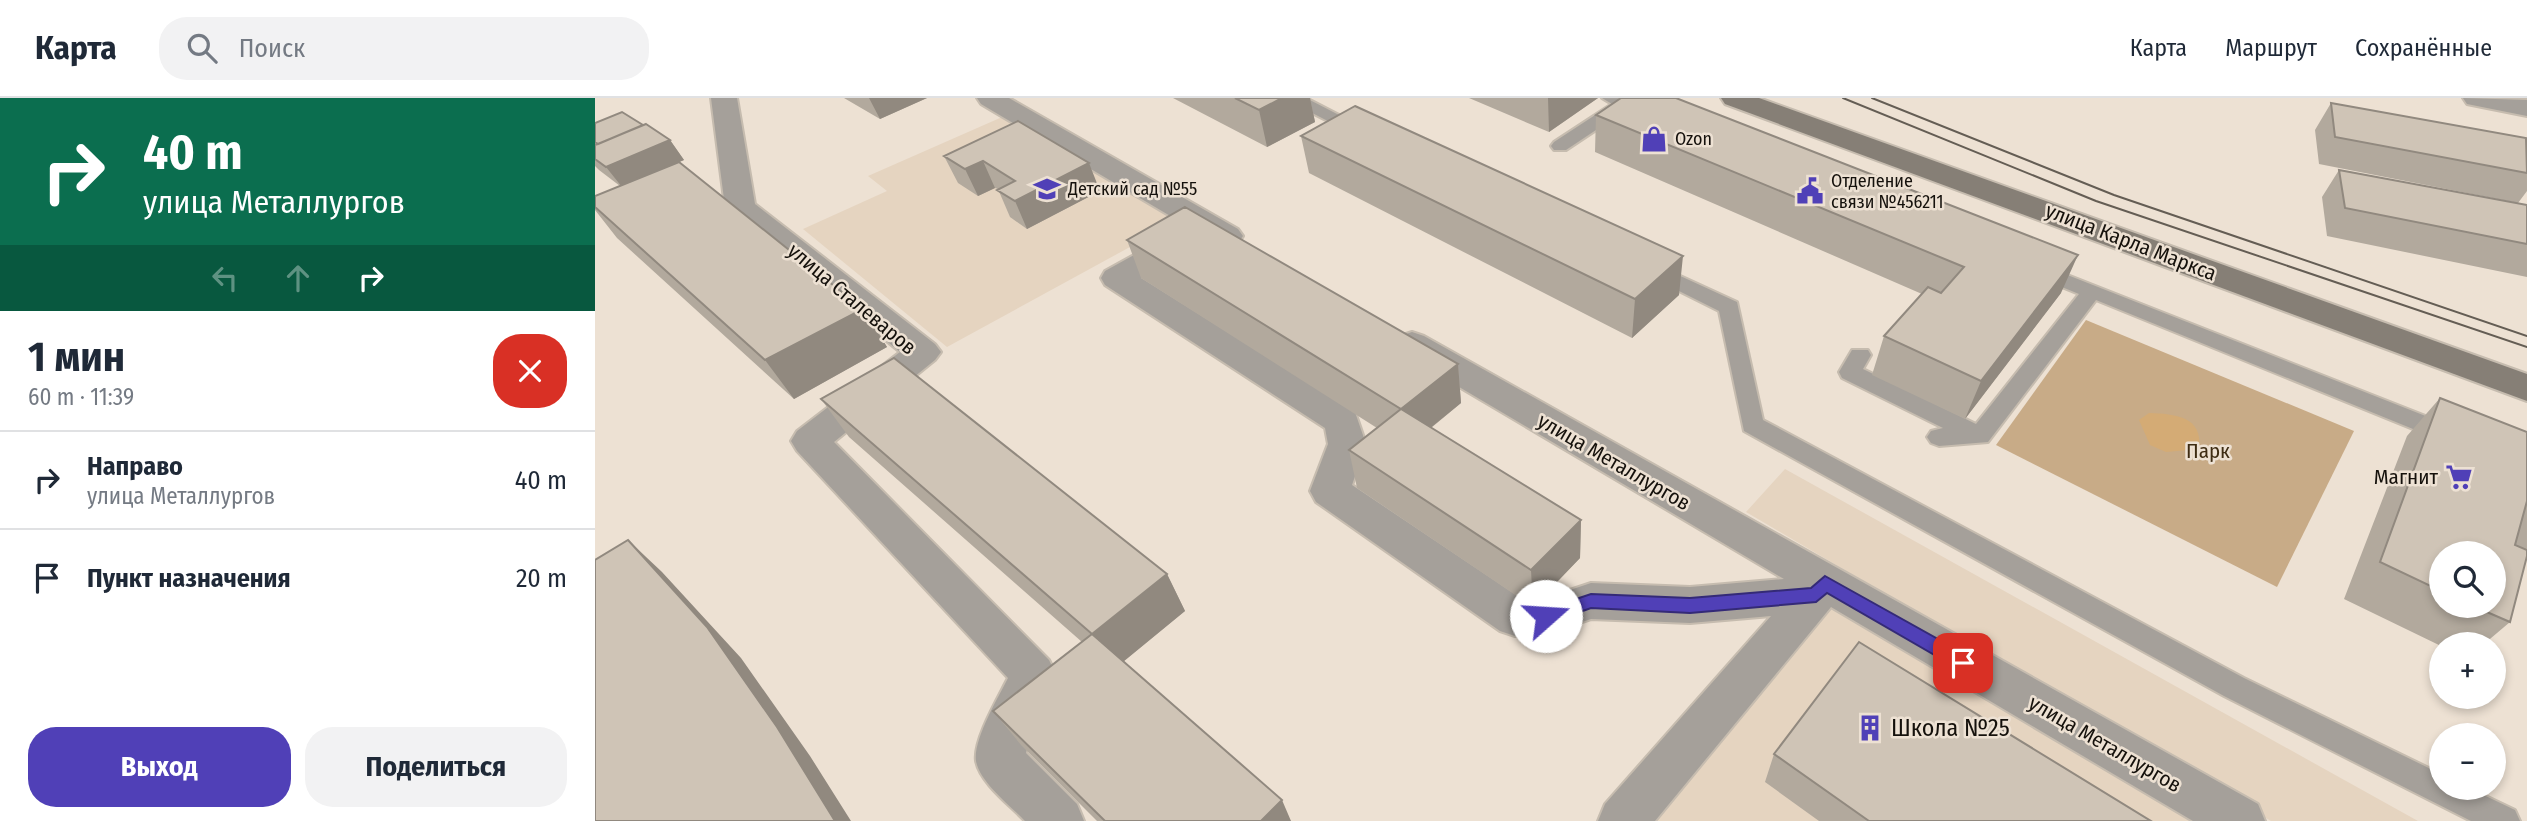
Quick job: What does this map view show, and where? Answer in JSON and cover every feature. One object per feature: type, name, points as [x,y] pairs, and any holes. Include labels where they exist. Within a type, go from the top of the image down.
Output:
[{"type":"main road","name":"улица Карла Маркса","points":[[1734,98],[2527,388]]},
{"type":"street","name":"улица Сталеваров","points":[[724,98],[740,207],[923,352],[810,441],[1033,674],[1008,727],[1000,760],[1059,821]]},
{"type":"street","points":[[990,98],[1261,255]]},
{"type":"street","points":[[2476,98],[2527,108]]},
{"type":"street","points":[[1210,226],[1117,278],[1342,421],[1347,444],[1330,491],[1515,618],[1546,616],[1591,601],[1690,605],[1820,589]]},
{"type":"street","name":"улица Металлургов","points":[[1379,324],[1820,589],[2240,821]]},
{"type":"street","points":[[1623,821],[1820,589]]},
{"type":"lane","points":[[1292,98],[1381,141]]},
{"type":"lane","points":[[1560,146],[1617,101],[1662,119]]},
{"type":"lane","points":[[1632,260],[1729,307],[1752,425],[2234,687],[2504,821]]},
{"type":"lane","points":[[2017,261],[2463,440]]},
{"type":"lane","points":[[1980,436],[2092,291]]},
{"type":"lane","points":[[1860,355],[1850,372],[1980,436]]},
{"type":"lane","points":[[1939,437],[1980,436]]},
{"type":"shaded area","points":[[1009,114],[1183,218],[947,347],[803,229],[887,191],[868,176]]},
{"type":"shaded area","points":[[2149,413],[2177,416],[2192,423],[2197,430],[2199,449],[2166,452],[2150,445],[2139,420]]},
{"type":"shaded area","points":[[1785,469],[2418,821],[2271,821],[1746,512]]},
{"type":"shaded area","points":[[1831,599],[2211,821],[1653,821]]},
{"type":"green space","name":"Парк","points":[[2086,320],[2354,431],[2277,587],[1996,445]]},
{"type":"building","points":[[1235,98],[1282,98],[1259,110]]},
{"type":"building","points":[[1621,98],[1676,98],[2078,255],[1981,381],[1884,336],[1928,287],[1941,293],[1964,267],[1596,115]]},
{"type":"building","points":[[2331,103],[2526,138],[2527,173],[2335,137]]},
{"type":"building","points":[[1355,106],[1683,256],[1635,299],[1301,136]]},
{"type":"building","points":[[622,112],[643,125],[598,144],[595,142],[595,123]]},
{"type":"building","points":[[1018,121],[1089,163],[1015,201],[997,190],[1015,181],[983,161],[965,169],[944,156]]},
{"type":"building","points":[[646,124],[670,140],[606,167],[595,159],[595,145]]},
{"type":"building","points":[[679,162],[863,309],[765,360],[595,207],[595,196]]},
{"type":"building","points":[[2339,170],[2527,205],[2527,244],[2345,208]]},
{"type":"building","points":[[1185,207],[1458,364],[1401,409],[1127,240]]},
{"type":"building","points":[[894,358],[1167,574],[1092,634],[821,399]]},
{"type":"building","points":[[2440,398],[2527,432],[2527,501],[2515,545],[2527,550],[2527,556],[2510,622],[2501,618],[2506,618],[2506,541],[2429,541],[2429,585],[2380,562]]},
{"type":"building","points":[[1401,409],[1581,520],[1531,570],[1349,450]]},
{"type":"building","points":[[628,540],[707,627],[777,727],[835,821],[595,821],[595,560]]},
{"type":"building","points":[[1092,634],[1282,800],[1261,821],[1105,821],[993,711]]},
{"type":"building","name":"Школа №25","points":[[1859,642],[2151,821],[1869,821],[1774,754]]},
{"type":"tram line","points":[[1843,98],[2096,201],[2527,347]]},
{"type":"tram line","points":[[1872,98],[2114,195],[2527,336]]},
{"type":"place","name":"Ozon","points":[[1654,139]]},
{"type":"place","name":"Детский сад №55","points":[[1047,189]]},
{"type":"place","name":"Отделение связи №456211","points":[[1810,191]]},
{"type":"place","name":"Магнит","points":[[2459,477]]},
{"type":"place","name":"Школа №25","points":[[1870,728]]},
{"type":"route","points":[[1546,616],[1591,601],[1690,605],[1816,594],[1825,583],[1963,663]]}]
